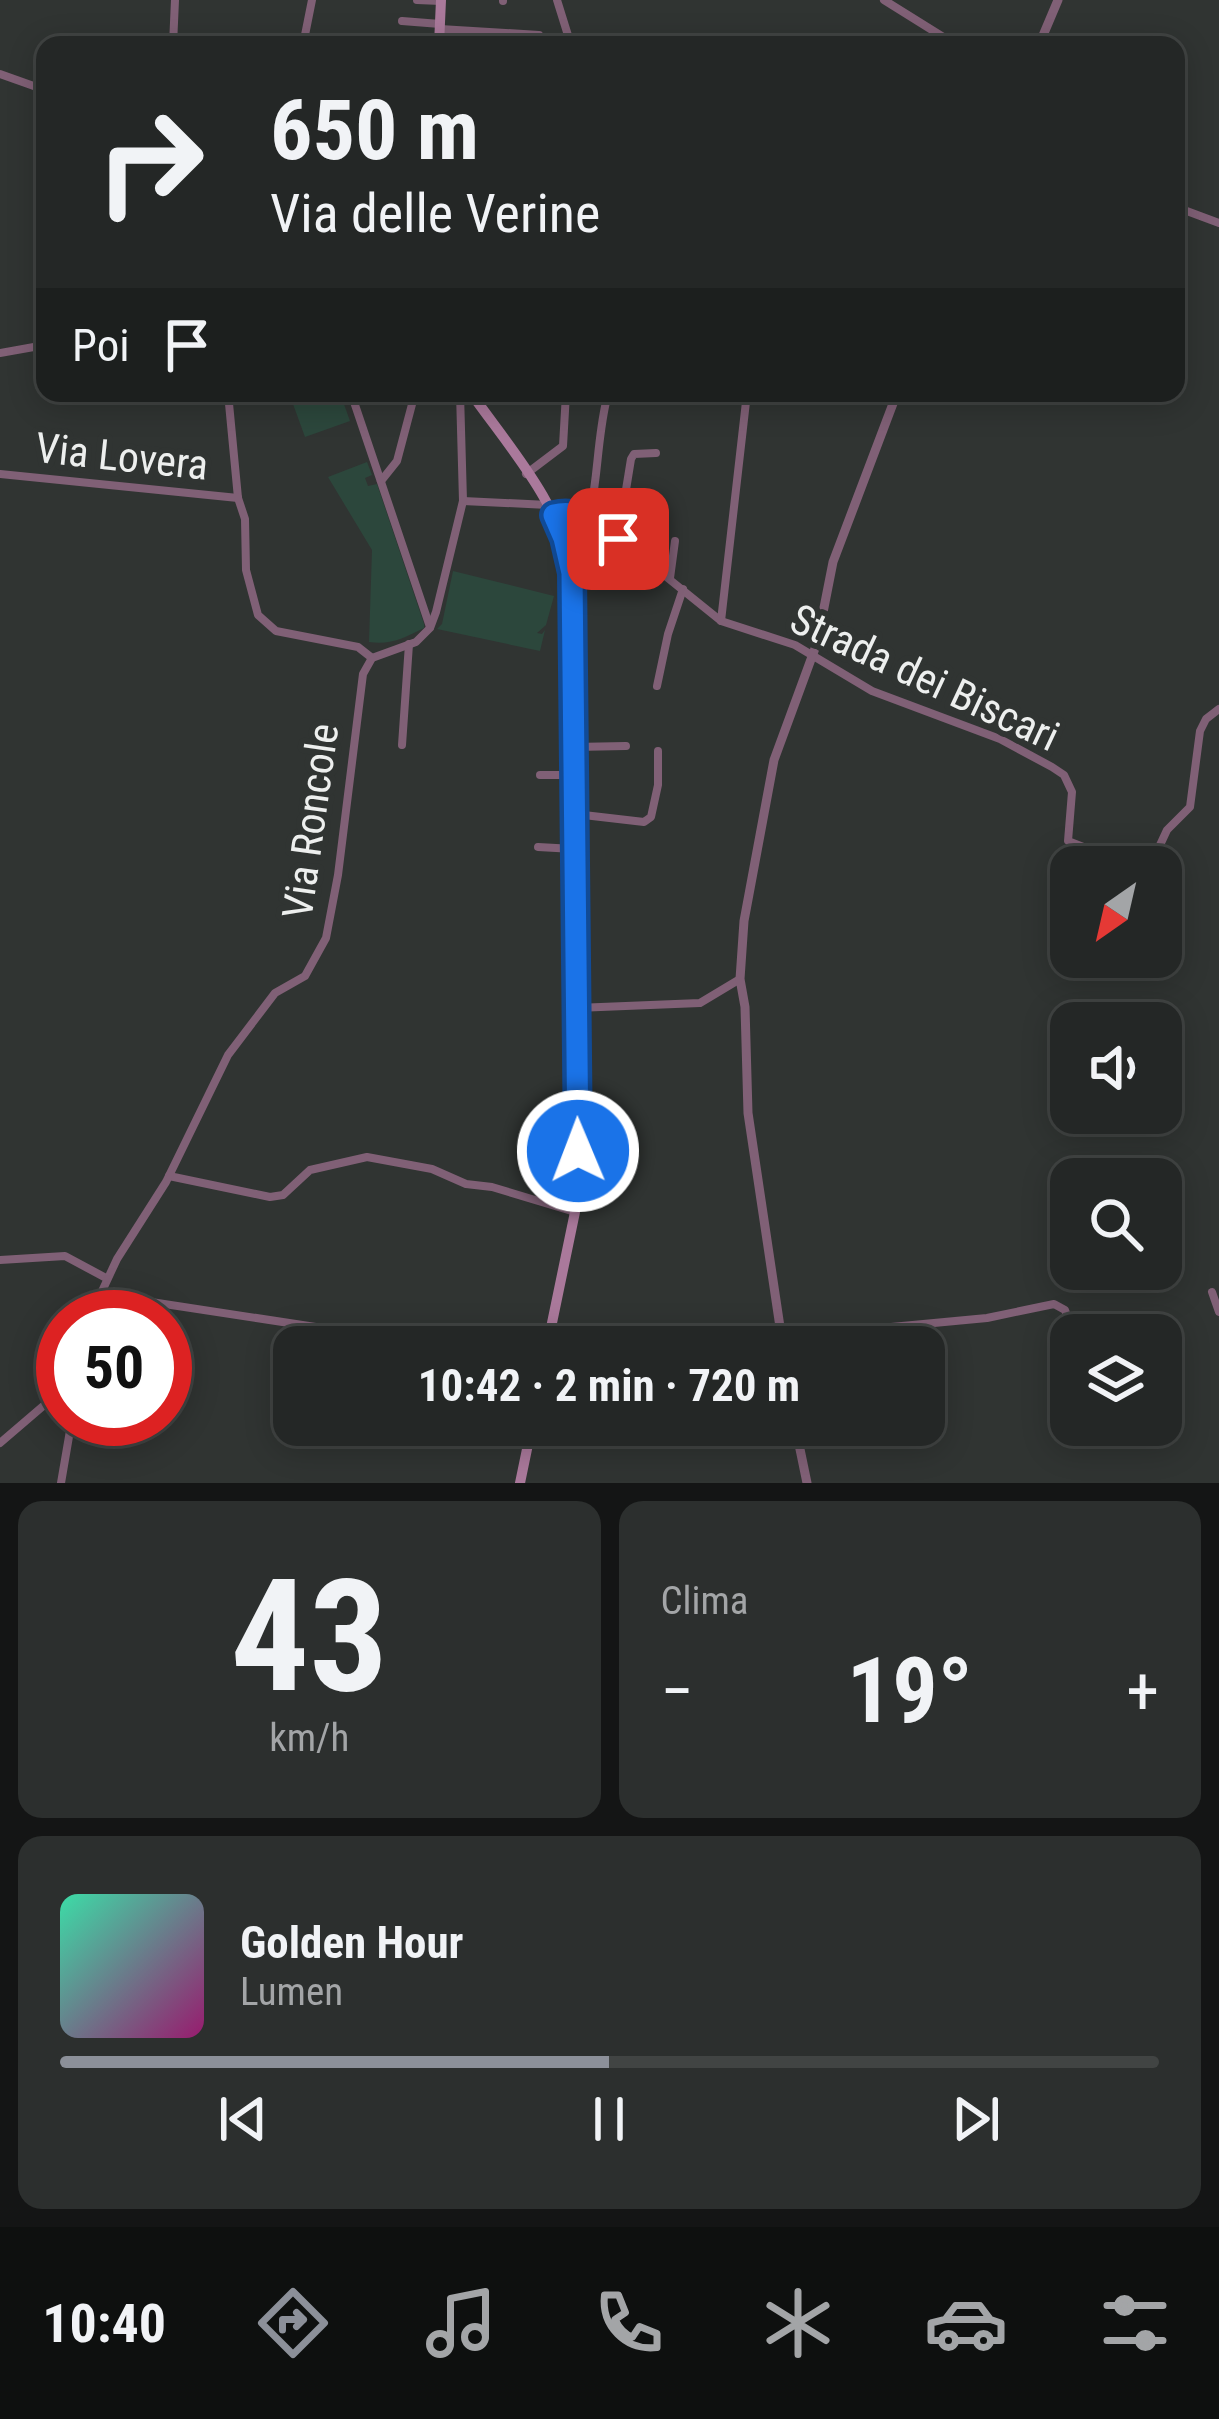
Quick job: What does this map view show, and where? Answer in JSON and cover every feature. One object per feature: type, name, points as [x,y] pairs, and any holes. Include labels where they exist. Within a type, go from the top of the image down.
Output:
[{"type":"main road","points":[[440,36],[441,0]]},
{"type":"main road","points":[[471,402],[551,510],[572,573],[574,1212],[552,1326]]},
{"type":"main road","points":[[521,1483],[528,1446]]},
{"type":"street","points":[[173,36],[175,0]]},
{"type":"street","points":[[305,36],[312,0]]},
{"type":"street","points":[[417,0],[441,0]]},
{"type":"street","points":[[556,0],[569,36]]},
{"type":"street","points":[[884,0],[942,36]]},
{"type":"street","points":[[1043,36],[1058,0]]},
{"type":"street","points":[[402,22],[539,35]]},
{"type":"street","points":[[0,74],[36,86]]},
{"type":"street","points":[[1185,210],[1219,223]]},
{"type":"street","points":[[0,353],[36,347]]},
{"type":"street","points":[[229,402],[246,570],[258,615],[276,631],[358,647],[371,658],[409,644],[430,628],[463,501],[465,402]]},
{"type":"street","points":[[354,402],[430,628]]},
{"type":"street","points":[[381,481],[398,461],[413,402]]},
{"type":"street","points":[[526,474],[563,446],[565,402]]},
{"type":"street","points":[[589,518],[606,402]]},
{"type":"street","points":[[721,621],[746,402]]},
{"type":"street","points":[[780,1326],[748,1113],[746,1007],[740,979],[744,921],[774,760],[814,653],[833,562],[894,402]]},
{"type":"street","points":[[618,539],[631,459],[634,454],[656,453]]},
{"type":"street","name":"Via Lovera","points":[[0,474],[238,498]]},
{"type":"street","points":[[463,501],[589,518],[721,621]]},
{"type":"street","points":[[670,578],[675,541]]},
{"type":"street","points":[[658,686],[683,589]]},
{"type":"street","name":"Strada dei Biscari","points":[[721,621],[814,653],[872,691],[1000,739],[1052,766],[1064,775],[1072,792],[1068,842],[1109,857],[1154,858],[1167,830],[1190,807],[1200,731],[1219,709]]},
{"type":"street","points":[[402,746],[409,644]]},
{"type":"street","name":"Via Roncole","points":[[101,1290],[169,1176],[228,1055],[275,993],[305,976],[326,938],[338,875],[356,709],[371,658]]},
{"type":"street","points":[[574,747],[626,746]]},
{"type":"street","points":[[575,814],[644,822],[651,818],[658,751]]},
{"type":"street","points":[[540,776],[574,775]]},
{"type":"street","points":[[538,847],[575,849]]},
{"type":"street","points":[[576,1008],[700,1004],[740,979]]},
{"type":"street","points":[[169,1176],[284,1195],[310,1170],[367,1157],[432,1169],[466,1184],[492,1187],[574,1212]]},
{"type":"street","points":[[0,1260],[65,1256],[106,1278]]},
{"type":"street","points":[[1212,1292],[1219,1312]]},
{"type":"street","points":[[902,1326],[988,1318],[1054,1304],[1066,1314]]},
{"type":"street","points":[[192,1308],[309,1326]]},
{"type":"street","points":[[0,1442],[36,1412]]},
{"type":"street","points":[[61,1483],[67,1446]]},
{"type":"street","points":[[800,1446],[807,1483]]},
{"type":"shaded area","points":[[583,522],[626,553],[619,590],[577,581],[574,546]]},
{"type":"green space","points":[[292,402],[343,402],[350,421],[305,437]]},
{"type":"green space","points":[[367,462],[372,475],[365,478],[368,486],[377,484],[424,624],[410,635],[384,642],[369,642],[372,550],[328,477]]},
{"type":"green space","points":[[453,571],[554,596],[546,625],[537,633],[545,630],[540,651],[437,629]]},
{"type":"route","points":[[578,1151],[572,573],[554,515],[589,518],[618,539]]}]
